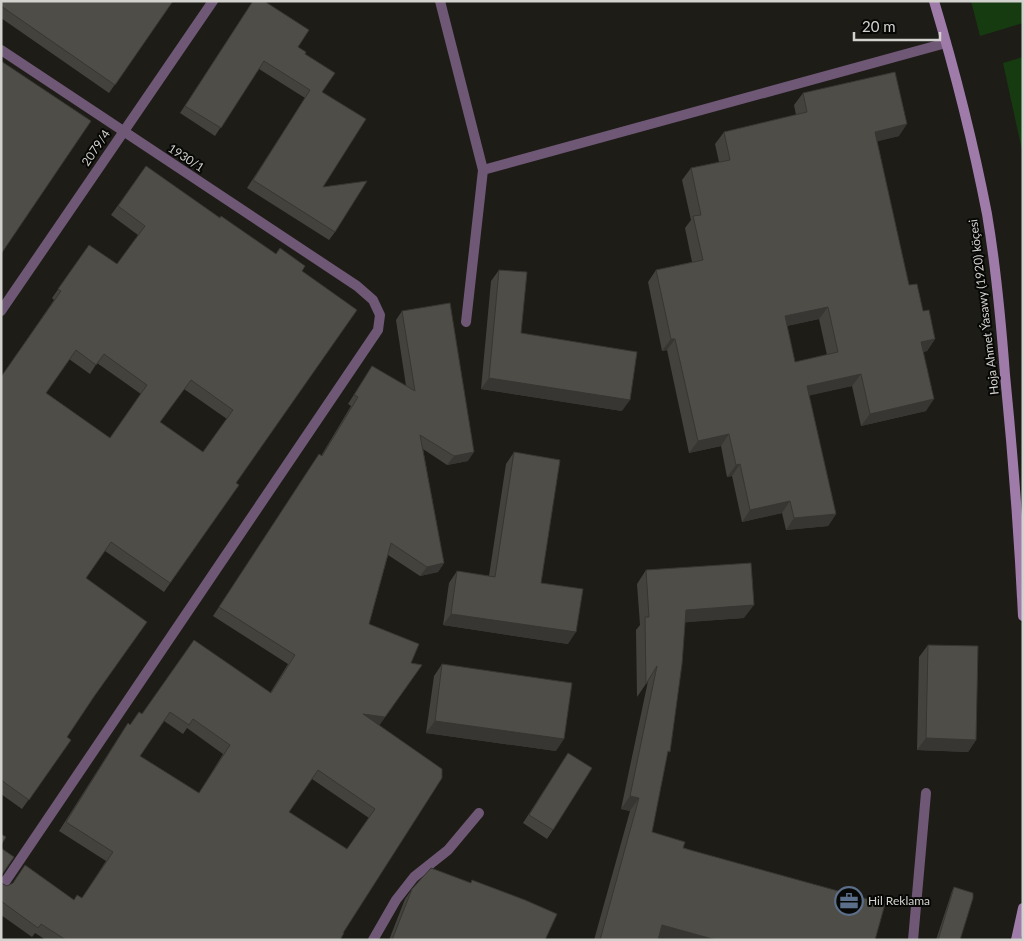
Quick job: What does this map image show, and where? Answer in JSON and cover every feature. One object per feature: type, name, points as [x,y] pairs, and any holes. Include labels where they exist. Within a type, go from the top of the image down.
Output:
[{"type":"street","name":"2079/4","points":[[1,311],[122,131],[213,1]]},
{"type":"street","points":[[440,1],[484,170],[466,322]]},
{"type":"street","name":"Hoja Ahmet Ýasawy (1920) köçesi","points":[[934,1],[959,88],[988,224],[1000,316],[1009,413],[1023,616]]},
{"type":"street","points":[[484,170],[946,43]]},
{"type":"street","name":"1930/1","points":[[1,50],[357,286],[373,300],[380,315],[378,330],[1,888]]},
{"type":"street","points":[[913,940],[926,793]]},
{"type":"street","points":[[373,940],[396,900],[414,877],[448,850],[479,813]]},
{"type":"street","points":[[1016,940],[1023,908]]},
{"type":"green space","points":[[971,1],[1023,1],[1023,23],[980,36]]},
{"type":"green space","points":[[1023,57],[1023,155],[1003,63]]},
{"type":"building","points":[[1,1],[173,1],[115,85],[1,6]]},
{"type":"building","points":[[253,1],[264,1],[309,30],[298,47],[306,52],[305,54],[335,73],[322,92],[366,119],[323,187],[367,181],[335,232],[253,180],[310,90],[264,61],[221,128],[185,106]]},
{"type":"building","points":[[1,61],[91,121],[1,254]]},
{"type":"building","points":[[895,72],[907,124],[875,132],[909,285],[917,284],[923,311],[929,310],[935,339],[921,342],[934,399],[870,414],[861,374],[807,386],[836,514],[794,518],[790,501],[750,510],[740,464],[736,465],[729,434],[698,441],[675,339],[671,339],[656,270],[703,260],[693,216],[701,215],[691,168],[730,160],[724,132],[807,112],[803,93]],"holes":[[[828,307],[838,352],[795,362],[785,316]]]},
{"type":"building","points":[[146,166],[220,218],[221,216],[276,254],[280,248],[305,266],[302,271],[357,310],[236,483],[239,485],[170,583],[111,542],[86,578],[147,622],[67,737],[71,740],[29,800],[1,780],[1,377],[61,291],[58,289],[89,245],[117,264],[145,226],[118,206]],"holes":[[[76,350],[96,365],[104,354],[147,385],[110,438],[46,393]],[[191,380],[233,410],[203,452],[160,422]]]},
{"type":"building","points":[[499,270],[527,272],[521,333],[637,352],[630,400],[489,378]]},
{"type":"building","points":[[450,303],[474,452],[454,456],[420,435],[444,563],[427,567],[391,543],[369,624],[419,644],[411,663],[422,665],[385,717],[363,714],[442,769],[442,778],[340,940],[66,940],[41,924],[38,928],[1,901],[1,882],[7,886],[13,883],[25,865],[74,900],[77,895],[82,898],[113,852],[66,822],[128,723],[130,725],[139,712],[142,714],[194,640],[271,693],[295,655],[219,607],[319,454],[322,456],[358,397],[354,395],[372,366],[415,391],[402,311]],"holes":[[[170,712],[189,725],[193,719],[230,745],[199,793],[140,756]],[[318,770],[375,809],[347,849],[289,812]]]},
{"type":"building","points":[[514,452],[560,460],[541,583],[583,589],[576,632],[451,614],[457,571],[495,577]]},
{"type":"building","points":[[751,563],[754,605],[686,610],[682,664],[670,752],[668,751],[652,832],[685,842],[683,848],[885,904],[875,940],[716,940],[662,925],[658,940],[600,940],[639,798],[630,796],[657,666],[646,684],[645,617],[649,617],[646,570]]},
{"type":"building","points":[[928,645],[978,646],[976,740],[926,738]]},
{"type":"building","points":[[442,664],[572,683],[564,739],[435,721]]},
{"type":"building","points":[[568,753],[592,768],[553,830],[529,815]]},
{"type":"building","points":[[1,834],[6,837],[1,845]]},
{"type":"building","points":[[1,848],[14,857],[1,876]]},
{"type":"building","points":[[431,868],[471,883],[472,880],[557,914],[545,940],[392,940],[412,889]]},
{"type":"building","points":[[954,887],[973,893],[973,898],[960,940],[938,940]]},
{"type":"place","name":"Hil Reklama","points":[[849,901]]}]
